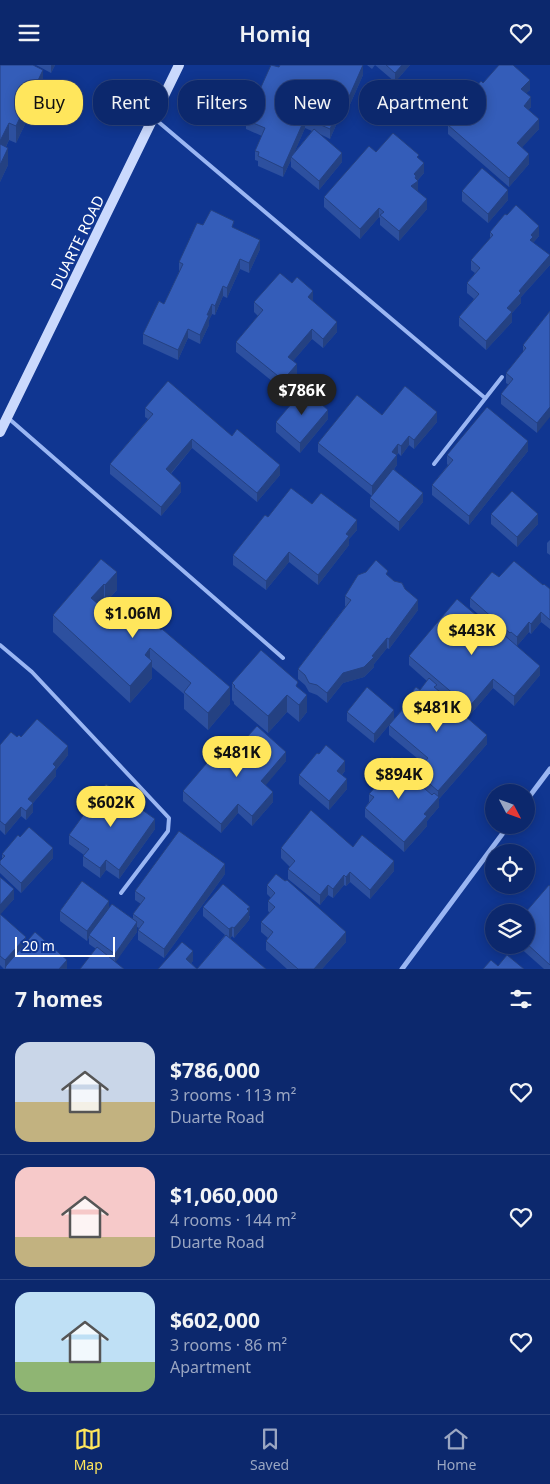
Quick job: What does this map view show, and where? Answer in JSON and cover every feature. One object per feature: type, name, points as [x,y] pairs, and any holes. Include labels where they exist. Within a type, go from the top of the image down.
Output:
[{"type":"main road","name":"DUARTE ROAD","points":[[168,88],[179,65]]},
{"type":"main road","name":"DUARTE ROAD","points":[[0,432],[151,125]]},
{"type":"street","points":[[535,789],[550,769]]},
{"type":"street","points":[[402,969],[502,834]]},
{"type":"lane","points":[[162,125],[485,398]]},
{"type":"lane","points":[[434,463],[502,377]]},
{"type":"lane","points":[[7,417],[282,658]]},
{"type":"lane","points":[[0,645],[32,672],[169,818],[168,831],[121,893]]},
{"type":"building","points":[[0,65],[33,65],[43,70],[38,80],[15,80],[16,125],[16,126],[9,123],[0,141]]},
{"type":"building","points":[[271,65],[279,67],[280,65],[363,65],[349,97],[349,80],[275,80],[275,125],[302,125],[283,168],[258,156],[259,152],[255,151],[265,128],[258,125],[265,125],[264,80]]},
{"type":"building","points":[[386,65],[402,65],[395,73]]},
{"type":"building","points":[[499,65],[513,65],[530,80],[521,89],[531,97],[524,106],[539,119],[517,143],[529,154],[509,178],[448,125],[486,125],[486,80]]},
{"type":"building","points":[[321,125],[332,125],[330,129]]},
{"type":"building","points":[[314,129],[342,153],[319,181],[291,157]]},
{"type":"building","points":[[393,133],[419,155],[417,157],[424,163],[414,174],[418,181],[411,186],[427,199],[399,231],[380,215],[384,212],[379,208],[360,229],[324,197],[369,146],[376,152]]},
{"type":"building","points":[[0,144],[8,148],[0,165]]},
{"type":"building","points":[[482,168],[508,190],[488,214],[462,191]]},
{"type":"building","points":[[516,205],[539,226],[531,235],[533,237],[530,240],[550,255],[507,308],[512,312],[486,341],[459,317],[479,294],[467,283],[480,268],[471,260],[493,235],[490,232],[505,214],[507,215]]},
{"type":"building","points":[[211,210],[234,221],[232,227],[260,240],[249,263],[240,259],[227,288],[223,286],[215,306],[212,304],[200,335],[188,329],[178,350],[143,334],[159,301],[164,304],[183,264],[179,262],[197,223],[203,225]]},
{"type":"building","points":[[280,273],[292,283],[297,277],[313,291],[308,297],[337,322],[323,339],[312,329],[288,357],[297,364],[283,380],[236,342],[263,310],[254,302]]},
{"type":"building","points":[[550,311],[550,407],[537,423],[501,394],[513,379],[506,373],[526,348],[523,345]]},
{"type":"building","points":[[168,381],[232,436],[237,429],[280,465],[257,493],[192,439],[166,469],[181,483],[161,507],[110,464],[153,414],[145,408]]},
{"type":"building","points":[[405,386],[437,412],[414,440],[409,436],[401,446],[398,444],[392,452],[397,455],[372,486],[318,443],[357,395],[382,415]]},
{"type":"building","points":[[304,389],[328,410],[300,443],[276,422]]},
{"type":"building","points":[[487,407],[528,441],[469,516],[432,485],[453,460],[447,455]]},
{"type":"building","points":[[393,469],[423,493],[399,522],[370,498]]},
{"type":"building","points":[[291,488],[312,504],[321,493],[357,520],[346,534],[349,536],[318,575],[289,552],[266,581],[233,555],[265,515],[268,517]]},
{"type":"building","points":[[512,491],[538,514],[517,537],[491,514]]},
{"type":"building","points":[[101,559],[117,572],[91,598],[110,614],[123,598],[230,687],[208,713],[184,692],[191,683],[150,648],[145,655],[152,661],[130,686],[53,615]]},
{"type":"building","points":[[376,560],[388,571],[386,574],[394,581],[402,583],[405,589],[418,600],[389,639],[387,638],[372,656],[374,657],[364,667],[343,673],[327,693],[317,685],[309,683],[305,675],[298,669],[351,600],[345,596],[358,575],[366,572]]},
{"type":"building","points":[[514,561],[550,589],[550,620],[541,612],[531,624],[529,622],[517,637],[470,598],[492,572],[499,577]]},
{"type":"building","points":[[457,599],[483,621],[475,630],[486,640],[490,636],[482,628],[488,621],[540,666],[514,696],[493,679],[469,707],[409,656]]},
{"type":"building","points":[[261,650],[298,682],[296,686],[307,695],[299,705],[287,695],[268,716],[234,687],[232,683]]},
{"type":"building","points":[[429,678],[437,685],[434,687],[452,702],[450,703],[487,735],[438,791],[416,772],[428,758],[389,725],[411,700],[408,697],[416,687],[420,690]]},
{"type":"building","points":[[367,687],[394,710],[374,734],[347,712]]},
{"type":"building","points":[[37,719],[68,746],[53,764],[56,767],[28,799],[33,803],[26,811],[21,807],[5,825],[0,821],[0,745],[11,732],[17,737],[19,735],[21,737]]},
{"type":"building","points":[[257,726],[286,752],[261,781],[273,792],[252,816],[238,804],[221,824],[183,791],[212,757],[222,765]]},
{"type":"building","points":[[326,745],[345,761],[337,771],[347,779],[329,801],[299,775]]},
{"type":"building","points":[[392,757],[404,768],[403,770],[432,795],[434,793],[439,797],[424,814],[427,816],[404,842],[365,808],[374,797],[369,794],[378,784],[373,779]]},
{"type":"building","points":[[106,784],[155,819],[119,870],[106,860],[100,868],[83,856],[89,849],[69,835]]},
{"type":"building","points":[[311,810],[353,847],[362,835],[394,861],[370,890],[350,872],[346,877],[344,875],[333,889],[328,885],[320,895],[288,869],[295,861],[281,848]]},
{"type":"building","points":[[29,827],[53,848],[21,883],[0,864],[0,861],[5,856],[2,854],[18,835],[20,837]]},
{"type":"building","points":[[179,831],[225,864],[164,949],[138,930],[144,922],[133,914],[145,898],[135,891]]},
{"type":"building","points":[[276,874],[285,881],[287,880],[346,932],[314,969],[298,969],[266,941],[273,932],[261,922],[275,907],[268,901],[275,893],[267,885]]},
{"type":"building","points":[[0,877],[14,889],[0,905]]},
{"type":"building","points":[[82,881],[109,901],[87,931],[60,911]]},
{"type":"building","points":[[223,884],[250,907],[247,909],[249,911],[234,928],[229,929],[203,907]]},
{"type":"building","points":[[549,885],[550,965],[535,951],[535,904],[533,904]]},
{"type":"building","points":[[112,904],[137,922],[115,954],[89,935]]},
{"type":"building","points":[[0,914],[26,937],[5,960],[0,956]]},
{"type":"building","points":[[35,932],[67,960],[59,969],[5,969],[6,966]]},
{"type":"building","points":[[226,935],[266,969],[197,969]]},
{"type":"building","points":[[182,942],[193,951],[186,959],[197,969],[158,969]]},
{"type":"building","points":[[97,947],[124,969],[80,969]]},
{"type":"building","points":[[507,955],[524,969],[483,969],[491,960],[498,966]]}]
